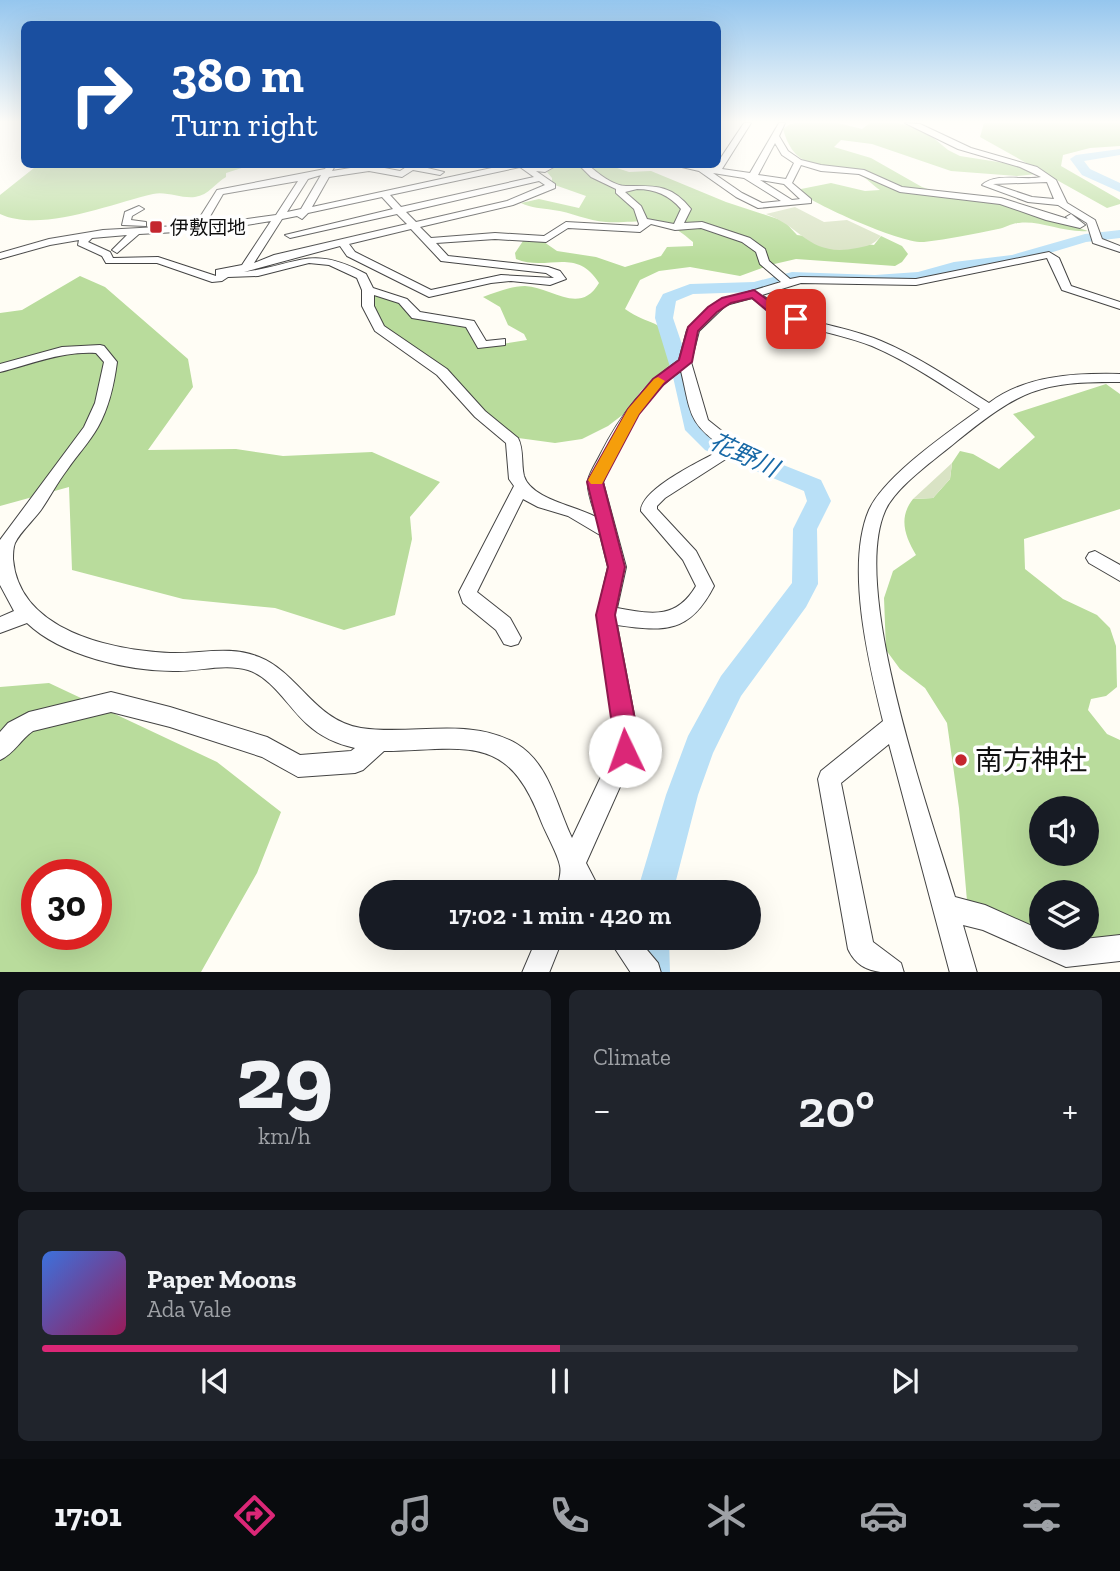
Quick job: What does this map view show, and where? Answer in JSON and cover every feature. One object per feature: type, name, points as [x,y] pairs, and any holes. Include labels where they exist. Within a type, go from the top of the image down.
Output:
[{"type":"street","points":[[200,226],[220,192],[328,170],[362,168]]},
{"type":"street","points":[[371,168],[402,174],[409,168]]},
{"type":"street","points":[[419,168],[440,172]]},
{"type":"street","points":[[426,186],[445,168]]},
{"type":"street","points":[[0,256],[87,237],[279,217],[507,168]]},
{"type":"street","points":[[87,237],[82,243],[106,254],[110,261],[158,260],[218,279],[223,273],[258,266],[278,257],[510,204],[552,186],[528,168]]},
{"type":"street","points":[[587,168],[594,175],[623,189],[645,188],[668,192],[685,209],[678,227]]},
{"type":"street","points":[[698,168],[789,182]]},
{"type":"street","points":[[750,176],[755,168]]},
{"type":"street","points":[[789,182],[795,168]]},
{"type":"street","points":[[825,168],[861,172],[900,189],[1001,201],[1049,218],[1080,225],[1071,216]]},
{"type":"street","points":[[1028,168],[1050,179],[1059,202]]},
{"type":"street","points":[[702,169],[733,191],[761,206],[808,201],[794,191],[789,182]]},
{"type":"street","points":[[278,257],[328,170]]},
{"type":"street","points":[[750,176],[790,202]]},
{"type":"street","points":[[246,267],[304,177]]},
{"type":"street","points":[[290,235],[542,178]]},
{"type":"street","points":[[1050,179],[1018,182],[992,180],[986,184],[1071,216],[1120,249]]},
{"type":"street","points":[[733,191],[762,186]]},
{"type":"street","points":[[623,189],[619,192],[638,208],[644,223]]},
{"type":"street","points":[[314,250],[352,254],[429,294],[496,279],[528,278],[553,282],[561,279],[548,270],[445,259],[385,195]]},
{"type":"street","points":[[1031,200],[1059,202],[1090,219],[1095,234]]},
{"type":"street","points":[[139,209],[128,214],[125,223],[200,226]]},
{"type":"street","points":[[429,241],[510,236],[543,239],[566,225],[640,229],[644,223],[654,221],[678,227],[702,225],[746,240],[761,251],[764,262],[784,280]]},
{"type":"street","points":[[117,250],[136,232]]},
{"type":"street","points":[[87,237],[128,255],[164,254],[186,260],[206,270],[223,273],[254,272],[304,260],[324,260],[362,276],[368,290],[369,306],[379,328],[442,372],[480,414],[513,440],[515,470],[521,487],[538,501],[574,512],[607,531]]},
{"type":"street","points":[[343,243],[352,254]]},
{"type":"street","points":[[571,880],[573,864],[601,798],[625,751],[625,725],[606,615],[617,567],[614,547],[607,531],[595,482],[633,412],[678,366],[692,330],[722,303],[754,294],[784,280],[881,284],[916,282],[1049,255],[1054,258],[1066,288],[1120,306]]},
{"type":"street","points":[[368,290],[403,301],[416,315],[470,324],[482,345],[501,342]]},
{"type":"street","points":[[754,294],[775,311],[817,328],[875,343],[923,367],[989,409]]},
{"type":"street","points":[[0,368],[60,351],[84,348],[100,349],[111,362],[101,409],[91,427],[34,508],[8,539],[3,554],[11,593],[28,614],[67,639],[113,654],[148,661],[250,662],[267,670],[320,723],[339,733],[380,740],[470,741],[509,752],[524,765],[538,786],[582,880]]},
{"type":"street","points":[[606,615],[643,620],[677,618],[691,609],[705,586],[705,581],[690,556],[649,511],[649,504],[659,494],[730,452],[701,422],[678,366]]},
{"type":"street","points":[[964,972],[878,655],[871,603],[869,552],[877,511],[897,485],[989,409],[1018,390],[1072,378],[1120,378]]},
{"type":"street","points":[[511,638],[503,624],[469,597],[468,592],[521,487]]},
{"type":"street","points":[[1095,558],[1120,574]]},
{"type":"street","points":[[0,625],[28,614]]},
{"type":"street","points":[[0,749],[16,730],[29,722],[111,702],[170,717],[267,748],[298,766],[355,762],[380,740]]},
{"type":"street","points":[[891,972],[861,948],[829,779],[895,725]]},
{"type":"street","points":[[945,907],[985,918],[1018,935],[1066,954],[1120,948]]},
{"type":"street","points":[[535,972],[545,950]]},
{"type":"street","points":[[631,950],[648,972]]},
{"type":"green space","points":[[34,168],[240,168],[226,173],[226,177],[200,196],[153,194],[55,219],[17,219],[0,214],[0,195]]},
{"type":"green space","points":[[553,168],[651,171],[726,202],[784,221],[797,235],[874,245],[881,236],[902,246],[908,254],[895,266],[796,259],[740,276],[690,267],[659,271],[640,280],[625,309],[660,327],[672,337],[678,347],[673,362],[641,391],[625,413],[608,426],[582,439],[555,443],[511,437],[384,327],[373,313],[371,294],[398,301],[414,316],[467,325],[484,347],[527,340],[524,334],[508,325],[500,307],[483,297],[509,288],[525,286],[574,299],[583,298],[599,283],[581,265],[516,259],[515,253],[523,241],[544,242],[557,251],[596,257],[625,267],[661,256],[667,247],[693,246],[693,242],[681,232],[660,223],[599,221],[521,203],[539,199],[579,208],[586,196],[552,184],[552,178],[547,172]]},
{"type":"green space","points":[[837,168],[889,168],[922,187],[961,200],[1003,203],[1088,231],[1019,223],[952,238],[913,241],[839,214],[796,190],[831,183],[865,191],[880,190],[864,177]]},
{"type":"green space","points":[[943,168],[1024,168],[1037,174],[1017,176]]},
{"type":"green space","points":[[1036,168],[1065,168],[1120,200],[1120,204],[1107,208]]},
{"type":"green space","points":[[795,207],[824,222],[847,220],[881,236],[864,247],[828,249],[807,240],[766,214]]},
{"type":"green space","points":[[80,276],[105,287],[188,359],[193,387],[148,450],[236,449],[283,456],[372,452],[440,482],[410,517],[412,539],[395,615],[344,630],[275,608],[183,599],[72,570],[69,487],[0,506],[0,313],[22,310]]},
{"type":"green space","points":[[1106,384],[1120,394],[1120,509],[1024,539],[1025,569],[1063,599],[1097,615],[1110,628],[1116,646],[1117,687],[1106,696],[1091,699],[1088,710],[1107,734],[1120,740],[1120,947],[1099,940],[1099,880],[1029,880],[1029,929],[967,901],[959,808],[947,723],[925,688],[900,669],[886,650],[884,598],[893,571],[916,555],[905,527],[908,506],[913,499],[933,498],[950,479],[952,463],[960,451],[973,454],[999,469],[1035,437],[1013,414]]},
{"type":"green space","points":[[952,463],[950,479],[933,498],[913,499]]},
{"type":"green space","points":[[49,683],[217,762],[281,812],[257,873],[201,972],[0,972],[0,687]]},
{"type":"waterway","name":"花野川","points":[[1083,168],[1120,188]]},
{"type":"waterway","name":"花野川","points":[[658,880],[682,795],[699,747],[731,686],[797,599],[805,584],[805,529],[819,501],[813,486],[713,445],[692,425],[683,377],[664,318],[664,307],[669,298],[690,289],[754,287],[792,277],[875,280],[919,277],[954,267],[1013,259],[1085,238],[1120,234]]},
{"type":"waterway","name":"花野川","points":[[650,950],[651,972]]},
{"type":"slow traffic","points":[[596,480],[633,412],[658,381]]},
{"type":"place","name":"伊敷団地","points":[[156,227]]},
{"type":"place","name":"南方神社","points":[[961,760]]},
{"type":"route","points":[[625,751],[625,725],[608,640],[606,615],[617,567],[614,547],[596,496],[595,482],[633,412],[658,382],[685,362],[692,330],[712,310],[726,301],[754,294],[775,311],[796,319]]}]
